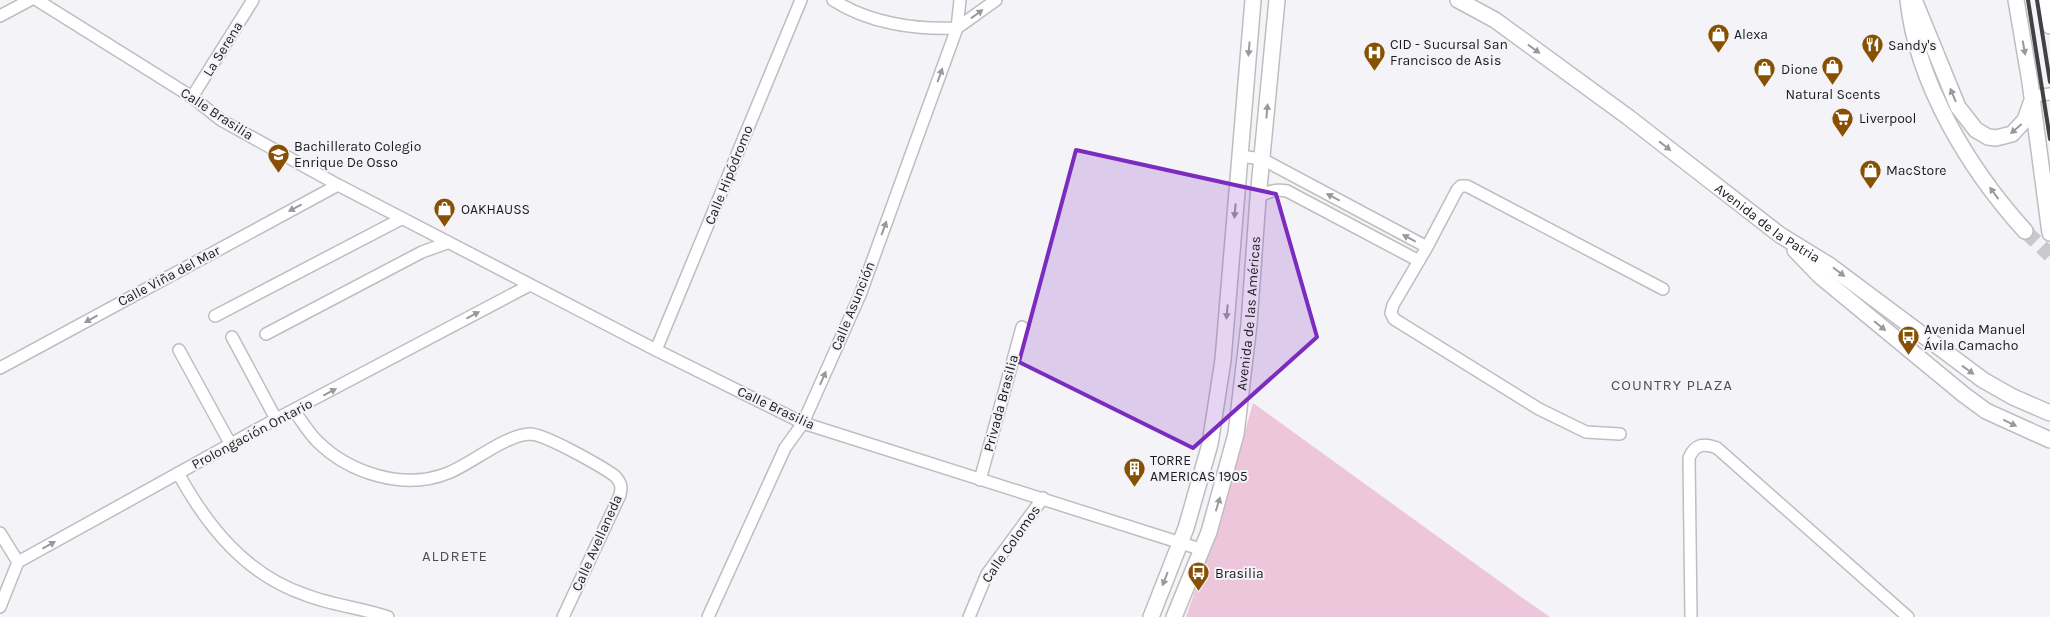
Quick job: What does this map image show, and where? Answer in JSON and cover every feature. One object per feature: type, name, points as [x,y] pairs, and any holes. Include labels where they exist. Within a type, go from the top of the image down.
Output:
[{"type":"main road","name":"Avenida de las Américas","points":[[1151,617],[1186,528],[1210,444],[1223,360],[1253,0]]},
{"type":"main road","name":"Avenida de las Américas","points":[[1174,617],[1203,550],[1234,442],[1242,393],[1277,0]]},
{"type":"main road","name":"Avenida de la Patria","points":[[1458,0],[1495,20],[1628,117],[1780,235],[1829,265],[1983,380],[2013,397],[2050,413]]},
{"type":"main road","name":"Avenida de la Patria","points":[[1476,0],[1495,20]]},
{"type":"main road","points":[[1908,0],[1916,41],[1927,74],[1953,130],[1983,178],[2025,231]]},
{"type":"main road","points":[[1914,0],[1958,107],[1976,130],[1988,137],[1996,138],[2012,134],[2026,118],[2031,108],[2032,96]]},
{"type":"main road","points":[[2016,0],[2032,96],[2050,233]]},
{"type":"main road","points":[[2046,0],[2050,26]]},
{"type":"main road","points":[[1780,235],[1820,276],[1963,394],[1986,411],[2050,440]]},
{"type":"main road","points":[[1195,493],[1198,513],[1209,532]]},
{"type":"street","points":[[0,16],[30,0]]},
{"type":"street","name":"Calle Brasilia","points":[[37,0],[192,97],[221,120],[338,185],[656,350],[803,423],[1203,550]]},
{"type":"street","name":"La Serena","points":[[192,97],[253,0]]},
{"type":"street","name":"Calle Hipódromo","points":[[656,350],[801,0]]},
{"type":"street","points":[[833,0],[870,18],[923,29],[957,28],[996,0]]},
{"type":"street","name":"Calle Asunción","points":[[708,617],[785,448],[803,423],[860,294],[957,28],[960,0]]},
{"type":"street","points":[[2032,96],[2050,94]]},
{"type":"street","points":[[1240,156],[1262,159],[1427,247]]},
{"type":"street","name":"Calle Viña del Mar","points":[[0,368],[338,185]]},
{"type":"street","points":[[1620,434],[1586,432],[1539,409],[1394,319],[1391,313],[1393,305],[1461,186],[1467,186],[1663,289]]},
{"type":"street","points":[[1258,198],[1266,192],[1276,189],[1287,191],[1419,261]]},
{"type":"street","points":[[1351,224],[1359,211]]},
{"type":"street","points":[[215,316],[401,219]]},
{"type":"street","points":[[266,334],[422,252],[447,243]]},
{"type":"street","name":"Prolongación Ontario","points":[[18,562],[276,419],[530,284]]},
{"type":"street","name":"Privada Brasilia","points":[[980,480],[1022,327]]},
{"type":"street","points":[[232,337],[276,419]]},
{"type":"street","points":[[179,350],[230,445]]},
{"type":"street","name":"Calle Avellaneda","points":[[294,411],[308,431],[332,454],[363,472],[393,479],[419,480],[448,473],[508,441],[522,435],[532,434],[547,439],[615,476],[622,487],[620,495],[563,617]]},
{"type":"street","points":[[1691,617],[1689,458],[1693,450],[1699,446],[1708,445],[1717,448],[1908,617]]},
{"type":"street","points":[[178,473],[205,518],[224,541],[253,567],[285,586],[305,595],[388,617]]},
{"type":"street","name":"Calle Colomos","points":[[969,617],[987,574],[1043,498]]},
{"type":"street","points":[[0,533],[18,562],[0,606]]},
{"type":"highlighted area","points":[[1076,150],[1276,194],[1317,337],[1193,448],[1019,362]]},
{"type":"shaded area","points":[[1253,403],[1550,617],[1186,617],[1223,510]]},
{"type":"tunnel","points":[[2025,231],[2050,255]]},
{"type":"railway","points":[[2028,0],[2050,139]]},
{"type":"railway","points":[[2037,0],[2050,82]]},
{"type":"place","name":"Alexa","points":[[1718,53]]},
{"type":"place","name":"Sandy's","points":[[1872,64]]},
{"type":"place","name":"CID - Sucursal San Francisco de Asis","points":[[1374,71]]},
{"type":"place","name":"Natural Scents","points":[[1833,85]]},
{"type":"place","name":"Dione","points":[[1765,88]]},
{"type":"place","name":"Liverpool","points":[[1843,137]]},
{"type":"place","name":"Bachillerato Colegio Enrique De Osso","points":[[278,173]]},
{"type":"place","name":"MacStore","points":[[1870,189]]},
{"type":"place","name":"OAKHAUSS","points":[[445,228]]},
{"type":"place","name":"Avenida Manuel Ávila Camacho","points":[[1908,356]]},
{"type":"place","name":"TORRE AMERICAS 1905","points":[[1134,487]]},
{"type":"place","name":"Brasilia","points":[[1199,592]]},
{"type":"district","name":"COUNTRY PLAZA","points":[[1672,385]]},
{"type":"district","name":"ALDRETE","points":[[455,556]]}]
